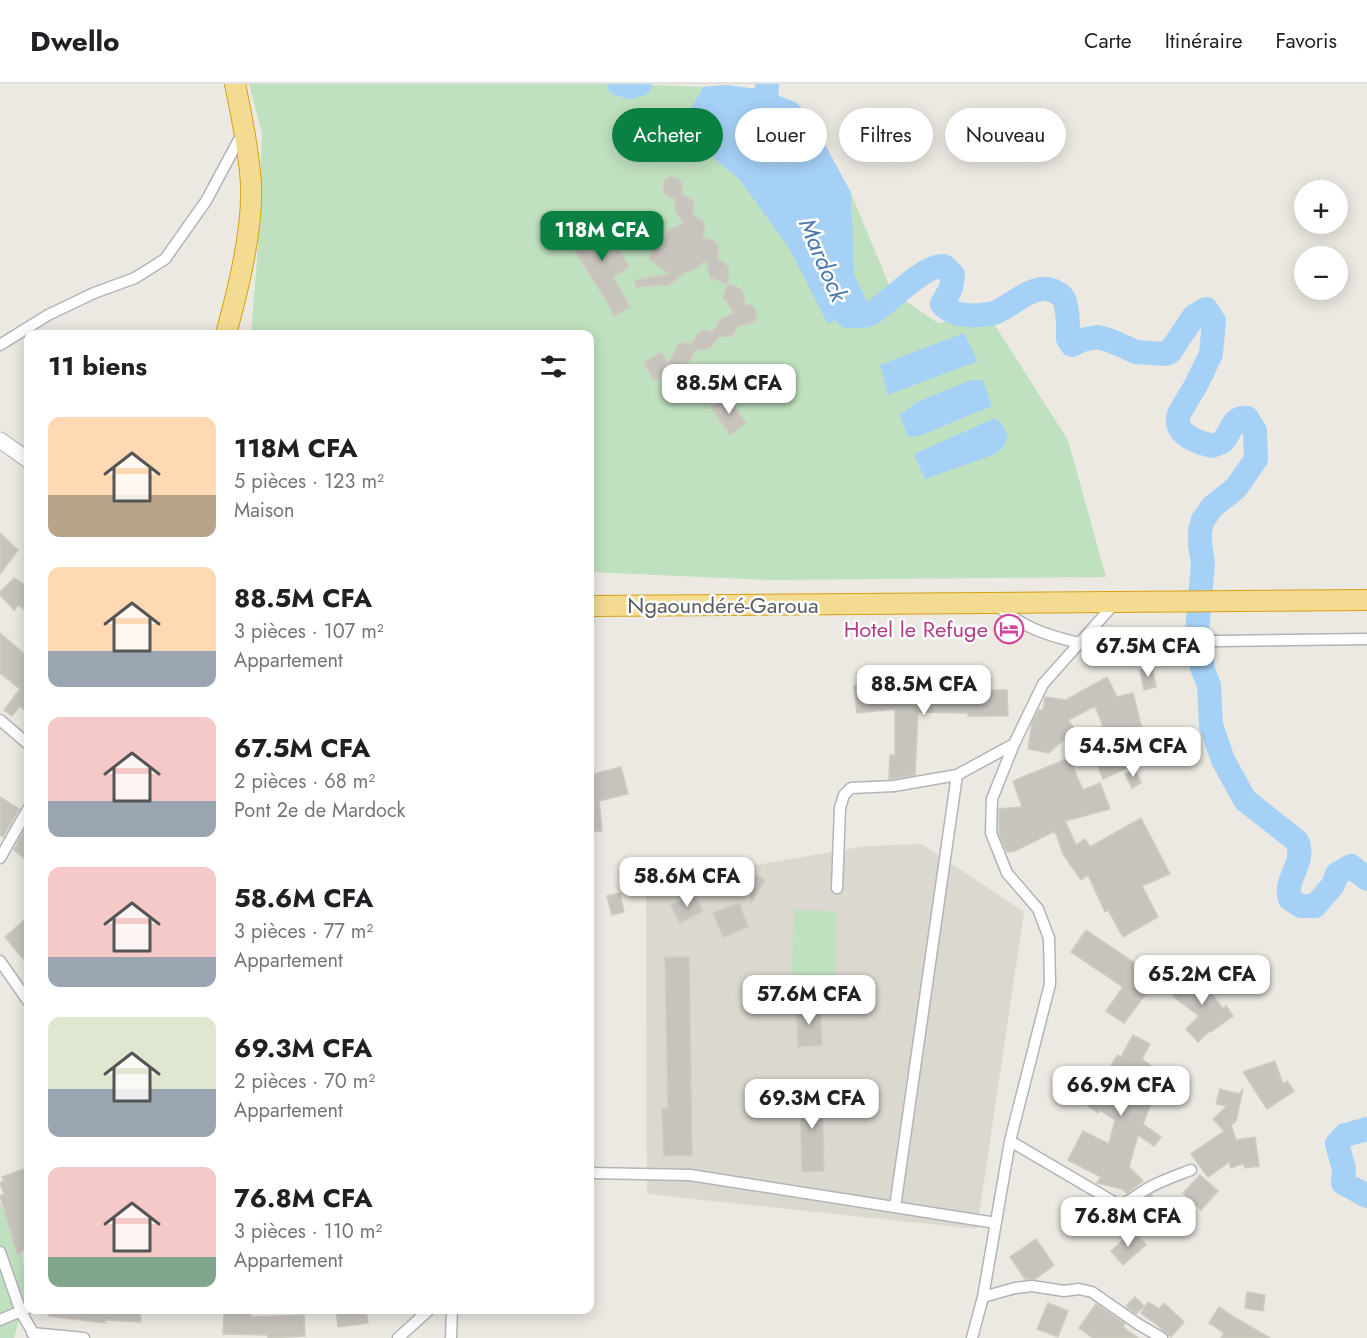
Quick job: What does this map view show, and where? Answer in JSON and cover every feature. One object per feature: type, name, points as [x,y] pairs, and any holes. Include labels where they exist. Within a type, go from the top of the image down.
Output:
[{"type":"highway","points":[[227,330],[247,239],[251,186],[244,129],[235,84]]},
{"type":"highway","name":"Ngaoundéré-Garoua","points":[[594,606],[1367,600]]},
{"type":"main road","points":[[0,440],[24,457]]},
{"type":"street","points":[[0,345],[48,315],[94,293],[135,278],[165,259],[206,201],[244,129]]},
{"type":"street","points":[[972,1338],[983,1297],[1010,1141],[1050,984],[1049,938],[1038,909],[1007,873],[991,832],[992,799],[1014,744],[1043,684],[1114,603]]},
{"type":"street","points":[[994,604],[1038,632],[1079,643],[1367,639]]},
{"type":"street","points":[[0,720],[24,741]]},
{"type":"street","points":[[837,888],[840,808],[844,795],[851,788],[894,786],[957,775],[1014,744]]},
{"type":"street","points":[[894,1207],[957,775]]},
{"type":"street","points":[[0,858],[24,816]]},
{"type":"street","points":[[0,961],[24,995]]},
{"type":"street","points":[[1010,1141],[1119,1205],[1129,1203],[1142,1191],[1163,1180],[1191,1170]]},
{"type":"street","points":[[594,1173],[690,1175],[996,1223]]},
{"type":"street","points":[[0,1252],[24,1308]]},
{"type":"street","points":[[983,1297],[1014,1288],[1032,1286],[1064,1291],[1079,1289],[1092,1292],[1162,1338]]},
{"type":"street","points":[[0,1320],[24,1310]]},
{"type":"street","points":[[26,1314],[34,1335],[84,1338]]},
{"type":"street","points":[[398,1338],[425,1314]]},
{"type":"street","points":[[451,1338],[452,1314]]},
{"type":"shaded area","points":[[922,844],[1024,912],[977,1229],[647,1194],[646,884],[866,846]]},
{"type":"green space","points":[[249,84],[631,84],[703,87],[726,85],[764,90],[797,103],[801,108],[735,108],[735,162],[827,162],[827,148],[851,193],[892,292],[938,323],[989,316],[1068,440],[1106,577],[772,580],[594,572],[594,330],[251,330],[258,247],[262,134]]},
{"type":"green space","points":[[794,910],[837,911],[834,988],[791,987]]},
{"type":"green space","points":[[0,1203],[22,1250],[24,1300],[14,1338],[0,1338]]},
{"type":"water","points":[[726,85],[764,90],[797,103],[801,108],[735,108],[735,162],[827,162],[827,148],[851,193],[854,274],[867,302],[828,324],[789,248],[739,179],[718,162],[723,162],[723,108],[692,108],[703,87]]},
{"type":"water","points":[[964,333],[978,361],[888,395],[880,365]]},
{"type":"water","points":[[971,380],[983,380],[992,406],[919,436],[908,437],[900,415],[917,402]]},
{"type":"water","points":[[995,418],[1002,424],[1008,436],[1003,448],[993,455],[925,479],[914,454]]},
{"type":"building","points":[[670,177],[679,179],[682,184],[682,194],[693,201],[692,214],[702,220],[705,225],[703,238],[713,240],[717,244],[719,250],[717,258],[729,269],[727,284],[712,278],[711,280],[706,260],[694,270],[685,272],[669,285],[636,287],[635,280],[669,274],[649,259],[657,242],[662,243],[669,230],[684,223],[675,211],[675,198],[663,191],[664,181]]},
{"type":"building","points":[[599,218],[629,267],[613,277],[630,307],[614,316],[567,238]]},
{"type":"building","points":[[728,284],[742,290],[745,304],[755,309],[757,315],[754,321],[739,325],[734,334],[728,337],[719,336],[710,348],[695,351],[690,361],[654,380],[644,362],[662,352],[668,364],[678,345],[692,344],[699,332],[705,330],[713,332],[720,319],[734,313],[723,297]]},
{"type":"building","points":[[727,396],[746,423],[730,435],[711,407]]},
{"type":"building","points":[[0,533],[18,550],[0,574]]},
{"type":"building","points":[[14,578],[24,584],[24,609],[18,605],[14,610],[0,595],[0,592]]},
{"type":"building","points":[[0,633],[24,654],[24,710],[20,706],[12,716],[4,710],[20,689],[0,673]]},
{"type":"building","points":[[1152,667],[1156,687],[1144,690],[1140,670]]},
{"type":"building","points":[[1107,677],[1117,697],[1133,693],[1142,729],[1123,735],[1126,742],[1120,745],[1129,767],[1103,779],[1089,744],[1081,747],[1077,737],[1103,726],[1095,706],[1068,720],[1075,729],[1049,753],[1028,749],[1032,723],[1039,710],[1043,710],[1045,697],[1066,700]]},
{"type":"building","points":[[884,683],[885,697],[923,697],[923,692],[967,693],[967,690],[1007,690],[1008,716],[918,712],[915,775],[889,779],[890,755],[895,755],[895,709],[857,713],[854,686]]},
{"type":"building","points":[[1069,758],[1083,790],[1100,783],[1110,809],[1065,821],[1076,845],[1085,839],[1090,847],[1141,818],[1170,874],[1142,886],[1158,917],[1123,937],[1108,910],[1105,912],[1088,875],[1081,880],[1063,854],[1055,831],[1015,851],[1007,852],[999,834],[999,809],[1022,807],[1013,781]]},
{"type":"building","points":[[621,767],[628,794],[599,801],[602,831],[594,832],[594,774]]},
{"type":"building","points":[[1135,769],[1141,783],[1132,788],[1125,774]]},
{"type":"building","points":[[0,797],[19,809],[3,837],[0,835]]},
{"type":"building","points":[[24,831],[24,858],[14,850]]},
{"type":"building","points":[[758,876],[765,880],[751,902],[746,879]]},
{"type":"building","points":[[620,893],[624,912],[612,915],[607,896]]},
{"type":"building","points":[[694,893],[703,911],[680,923],[671,905]]},
{"type":"building","points":[[739,903],[748,927],[723,937],[713,913]]},
{"type":"building","points":[[24,920],[24,960],[5,937]]},
{"type":"building","points":[[1086,930],[1145,970],[1148,966],[1160,975],[1124,1023],[1106,1011],[1123,987],[1071,952]]},
{"type":"building","points":[[665,957],[689,957],[692,1155],[664,1156],[662,1109],[668,1109]]},
{"type":"building","points":[[1193,969],[1210,983],[1207,987],[1223,1009],[1226,1006],[1233,1016],[1211,1030],[1198,1042],[1186,1029],[1199,1016],[1173,996]]},
{"type":"building","points":[[820,1004],[822,1045],[798,1047],[796,1006]]},
{"type":"building","points":[[1133,1035],[1150,1044],[1142,1059],[1171,1081],[1157,1099],[1154,1096],[1143,1124],[1161,1137],[1154,1146],[1138,1135],[1129,1167],[1143,1181],[1127,1193],[1122,1189],[1097,1183],[1101,1177],[1068,1160],[1083,1131],[1109,1144],[1115,1120],[1100,1110],[1098,1113],[1078,1098],[1091,1080],[1100,1087],[1117,1055],[1121,1057]]},
{"type":"building","points":[[1275,1061],[1283,1084],[1287,1081],[1294,1091],[1267,1109],[1243,1072]]},
{"type":"building","points":[[800,1088],[822,1088],[824,1171],[802,1172]]},
{"type":"building","points":[[1220,1089],[1239,1094],[1243,1089],[1236,1121],[1231,1125],[1236,1140],[1255,1137],[1259,1166],[1245,1168],[1244,1163],[1231,1168],[1229,1162],[1208,1177],[1191,1154],[1224,1131],[1213,1119],[1227,1106],[1216,1104]]},
{"type":"building","points":[[24,1169],[24,1250],[17,1253],[0,1196],[4,1194],[0,1183],[4,1181],[2,1177]]},
{"type":"building","points":[[1200,1175],[1218,1191],[1201,1210],[1183,1193]]},
{"type":"building","points":[[1151,1195],[1158,1203],[1144,1215],[1136,1205]]},
{"type":"building","points":[[1133,1231],[1146,1245],[1123,1265],[1111,1251]]},
{"type":"building","points":[[1036,1239],[1054,1265],[1035,1279],[1025,1279],[1010,1257]]},
{"type":"building","points":[[1247,1292],[1265,1295],[1263,1311],[1245,1308]]},
{"type":"building","points":[[1135,1297],[1144,1306],[1136,1314],[1126,1306]]},
{"type":"building","points":[[1148,1302],[1159,1309],[1164,1303],[1184,1322],[1171,1337],[1141,1313]]},
{"type":"building","points":[[1048,1303],[1068,1311],[1058,1337],[1037,1329]]},
{"type":"building","points":[[1096,1304],[1125,1324],[1123,1327],[1138,1338],[1093,1338],[1079,1328]]},
{"type":"building","points":[[1219,1307],[1270,1338],[1221,1338],[1224,1333],[1209,1323]]},
{"type":"building","points":[[49,1314],[140,1314],[141,1322],[105,1320],[105,1323],[49,1316]]},
{"type":"building","points":[[224,1314],[251,1314],[251,1317],[304,1315],[305,1336],[268,1338],[268,1335],[223,1334]]},
{"type":"building","points":[[336,1314],[367,1314],[368,1323],[338,1327]]},
{"type":"waterway","name":"Mardock","points":[[619,84],[630,87],[640,84]]},
{"type":"waterway","name":"Mardock","points":[[762,108],[767,84]]},
{"type":"waterway","name":"Mardock","points":[[834,284],[847,316],[870,314],[916,278],[935,267],[944,266],[953,275],[951,288],[942,304],[959,314],[994,313],[1024,295],[1040,289],[1048,289],[1063,298],[1068,316],[1068,339],[1072,345],[1097,337],[1136,352],[1166,354],[1170,352],[1194,316],[1206,309],[1214,321],[1211,354],[1179,414],[1179,427],[1187,436],[1212,446],[1225,439],[1234,423],[1247,418],[1255,431],[1256,459],[1236,488],[1212,507],[1203,520],[1200,530],[1203,564],[1197,630],[1202,651],[1202,668],[1209,685],[1211,725],[1223,760],[1245,800],[1297,841],[1299,857],[1290,885],[1290,899],[1301,906],[1315,906],[1333,885],[1337,874],[1351,866],[1367,879]]},
{"type":"waterway","name":"Mardock","points":[[1367,1129],[1345,1135],[1337,1144],[1344,1169],[1343,1183],[1367,1196]]},
{"type":"place","name":"Hotel le Refuge","points":[[1009,629]]}]
